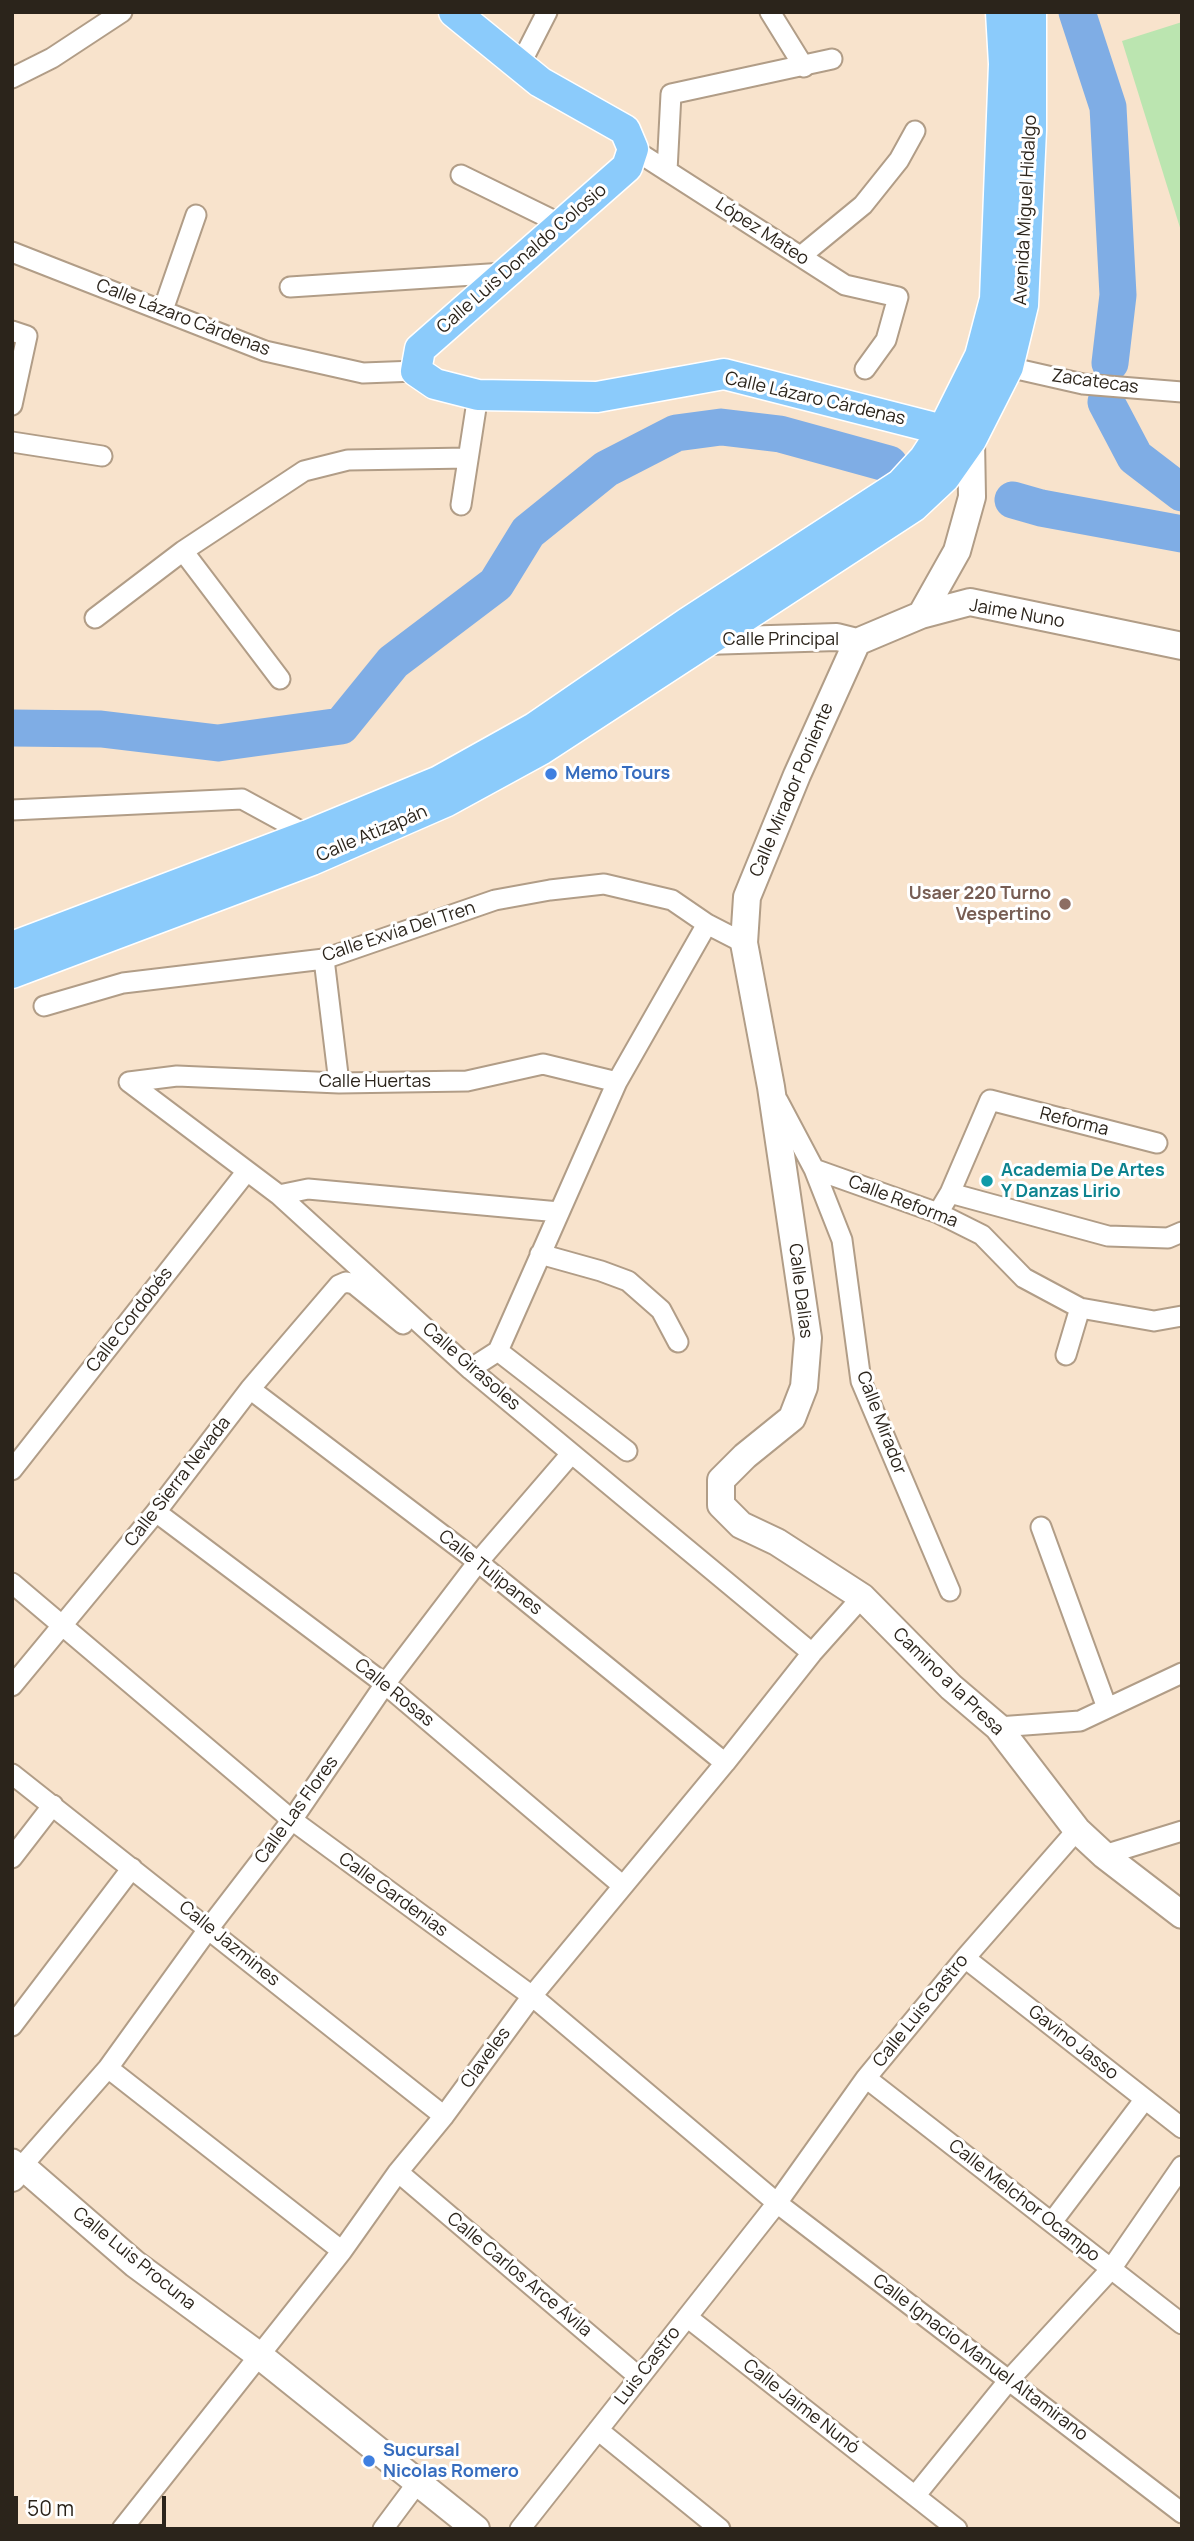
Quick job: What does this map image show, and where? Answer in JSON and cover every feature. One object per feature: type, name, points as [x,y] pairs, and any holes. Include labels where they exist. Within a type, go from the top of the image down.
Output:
[{"type":"main road","points":[[454,12],[540,82],[625,130],[633,149]]},
{"type":"main road","name":"Avenida Miguel Hidalgo","points":[[957,435],[995,299],[1004,64],[1001,12]]},
{"type":"main road","name":"Avenida Miguel Hidalgo","points":[[696,632],[901,484],[925,459],[957,435],[1008,367],[1023,305],[1031,130],[1031,12]]},
{"type":"main road","name":"Calle Luis Donaldo Colosio","points":[[416,371],[420,349],[627,167],[633,149]]},
{"type":"main road","name":"Calle Lázaro Cárdenas","points":[[416,371],[435,384],[478,395],[597,397],[724,374],[957,435]]},
{"type":"main road","name":"Calle Atizapán","points":[[12,947],[308,835],[439,781],[696,632]]},
{"type":"main road","name":"Calle Atizapán","points":[[12,973],[312,860],[445,802],[542,749],[621,699],[696,632]]},
{"type":"street","points":[[12,78],[52,58],[122,12]]},
{"type":"street","points":[[520,65],[547,12]]},
{"type":"street","points":[[770,12],[804,66]]},
{"type":"street","points":[[667,171],[671,94],[832,59]]},
{"type":"street","points":[[801,256],[863,205],[899,160],[915,131]]},
{"type":"street","name":"López Mateo","points":[[633,149],[845,285],[898,297],[886,340],[865,369]]},
{"type":"street","points":[[461,175],[561,224]]},
{"type":"street","points":[[163,310],[196,215]]},
{"type":"street","name":"Calle Lázaro Cárdenas","points":[[12,252],[265,351],[363,373],[416,371]]},
{"type":"street","points":[[290,287],[505,273]]},
{"type":"street","points":[[12,331],[27,336],[12,405]]},
{"type":"street","name":"Zacatecas","points":[[1008,367],[1083,384],[1182,392]]},
{"type":"street","points":[[461,505],[478,395]]},
{"type":"street","points":[[921,615],[957,551],[972,497],[957,435]]},
{"type":"street","points":[[12,442],[102,456]]},
{"type":"street","points":[[95,618],[183,551],[304,471],[348,460],[468,458]]},
{"type":"street","points":[[183,551],[280,680]]},
{"type":"street","name":"Jaime Nuno","points":[[857,642],[921,615],[970,602],[1182,646]]},
{"type":"street","name":"Calle Principal","points":[[696,632],[837,637],[857,642]]},
{"type":"street","name":"Calle Mirador Poniente","points":[[744,943],[747,897],[797,775],[857,642]]},
{"type":"street","points":[[12,810],[242,799],[308,835]]},
{"type":"street","name":"Calle Exvía Del Tren","points":[[44,1006],[123,983],[324,959],[495,900],[604,884],[673,900],[706,924],[744,943]]},
{"type":"street","points":[[470,1368],[498,1351],[617,1082],[706,924]]},
{"type":"street","points":[[744,943],[771,1087],[814,1168]]},
{"type":"street","points":[[324,959],[339,1083]]},
{"type":"street","name":"Calle Huertas","points":[[130,1082],[177,1076],[339,1083],[467,1081],[543,1064],[617,1082]]},
{"type":"street","name":"Calle Girasoles","points":[[130,1082],[279,1195],[470,1368],[812,1653]]},
{"type":"street","name":"Calle Dalias","points":[[771,1087],[808,1338],[804,1387],[792,1418],[744,1456],[721,1480],[721,1504],[741,1524],[777,1542],[862,1597]]},
{"type":"street","name":"Reforma","points":[[950,1193],[990,1100],[1157,1143]]},
{"type":"street","name":"Calle Reforma","points":[[814,1168],[938,1213],[982,1235],[1024,1278],[1080,1308],[1154,1321],[1182,1316]]},
{"type":"street","name":"Calle Mirador","points":[[814,1168],[842,1240],[860,1381],[950,1591]]},
{"type":"street","name":"Calle Cordobés","points":[[12,1470],[247,1171]]},
{"type":"street","points":[[279,1195],[308,1189],[559,1212]]},
{"type":"street","points":[[938,1213],[950,1193]]},
{"type":"street","name":"Calle Reforma","points":[[950,1193],[1108,1236],[1168,1238],[1182,1232]]},
{"type":"street","points":[[540,1254],[601,1270],[628,1281],[661,1310],[678,1342]]},
{"type":"street","name":"Calle Sierra Nevada","points":[[12,1686],[63,1628],[156,1512],[250,1389],[339,1285],[346,1282],[354,1284],[434,1349],[448,1349]]},
{"type":"street","points":[[1066,1355],[1080,1308]]},
{"type":"street","points":[[498,1351],[626,1451]]},
{"type":"street","name":"Calle Tulipanes","points":[[250,1389],[478,1562],[725,1763]]},
{"type":"street","name":"Calle Las Flores","points":[[15,2168],[108,2068],[209,1928],[292,1820],[385,1684],[478,1562],[571,1454]]},
{"type":"street","name":"Calle Rosas","points":[[156,1512],[385,1684],[623,1886]]},
{"type":"street","points":[[1041,1527],[1107,1707]]},
{"type":"street","name":"Calle Gardenias","points":[[12,1583],[292,1820],[532,1996],[777,2203]]},
{"type":"street","name":"Claveles","points":[[122,2529],[342,2250],[532,1996],[725,1763],[812,1653],[862,1597]]},
{"type":"street","name":"Camino a la Presa","points":[[862,1597],[951,1687],[998,1727],[1077,1829],[1104,1856],[1182,1915]]},
{"type":"street","points":[[998,1727],[1080,1721],[1182,1673]]},
{"type":"street","name":"Calle Jazmines","points":[[12,1774],[444,2116]]},
{"type":"street","points":[[12,1858],[53,1805]]},
{"type":"street","name":"Calle Luis Castro","points":[[777,2203],[866,2078],[1077,1829]]},
{"type":"street","points":[[1104,1856],[1182,1831]]},
{"type":"street","points":[[12,2026],[132,1868]]},
{"type":"street","name":"Gavino Jasso","points":[[965,1958],[1182,2128]]},
{"type":"street","points":[[108,2068],[342,2250]]},
{"type":"street","name":"Calle Melchor Ocampo","points":[[866,2078],[1182,2324]]},
{"type":"street","points":[[1052,2222],[1145,2099]]},
{"type":"street","points":[[915,2496],[1009,2381],[1111,2269],[1182,2166]]},
{"type":"street","name":"Calle Luis Procuna","points":[[15,2168],[135,2264],[260,2356],[476,2529]]},
{"type":"street","name":"Calle Carlos Arce Ávila","points":[[398,2172],[639,2377]]},
{"type":"street","name":"Luis Castro","points":[[520,2529],[777,2203]]},
{"type":"street","name":"Calle Ignacio Manuel Altamirano","points":[[777,2203],[1182,2513]]},
{"type":"street","name":"Calle Jaime Nunó","points":[[687,2317],[957,2529]]},
{"type":"street","points":[[598,2430],[720,2529]]},
{"type":"street","points":[[383,2529],[418,2482]]},
{"type":"green space","points":[[1182,22],[1182,234],[1122,41]]},
{"type":"waterway","points":[[1077,12],[1108,107],[1118,295],[1110,363]]},
{"type":"waterway","points":[[1106,402],[1135,457],[1182,493]]},
{"type":"waterway","points":[[12,728],[101,729],[218,743],[341,726],[393,662],[496,584],[528,532],[606,469],[676,433],[721,427],[780,434],[889,464]]},
{"type":"waterway","points":[[1013,500],[1041,508],[1182,534]]},
{"type":"place","name":"Memo Tours","points":[[551,774]]},
{"type":"place","name":"Usaer 220 Turno Vespertino","points":[[1065,904]]},
{"type":"place","name":"Academia De Artes Y Danzas Lirio","points":[[987,1181]]},
{"type":"place","name":"Sucursal Nicolas Romero","points":[[369,2461]]}]
